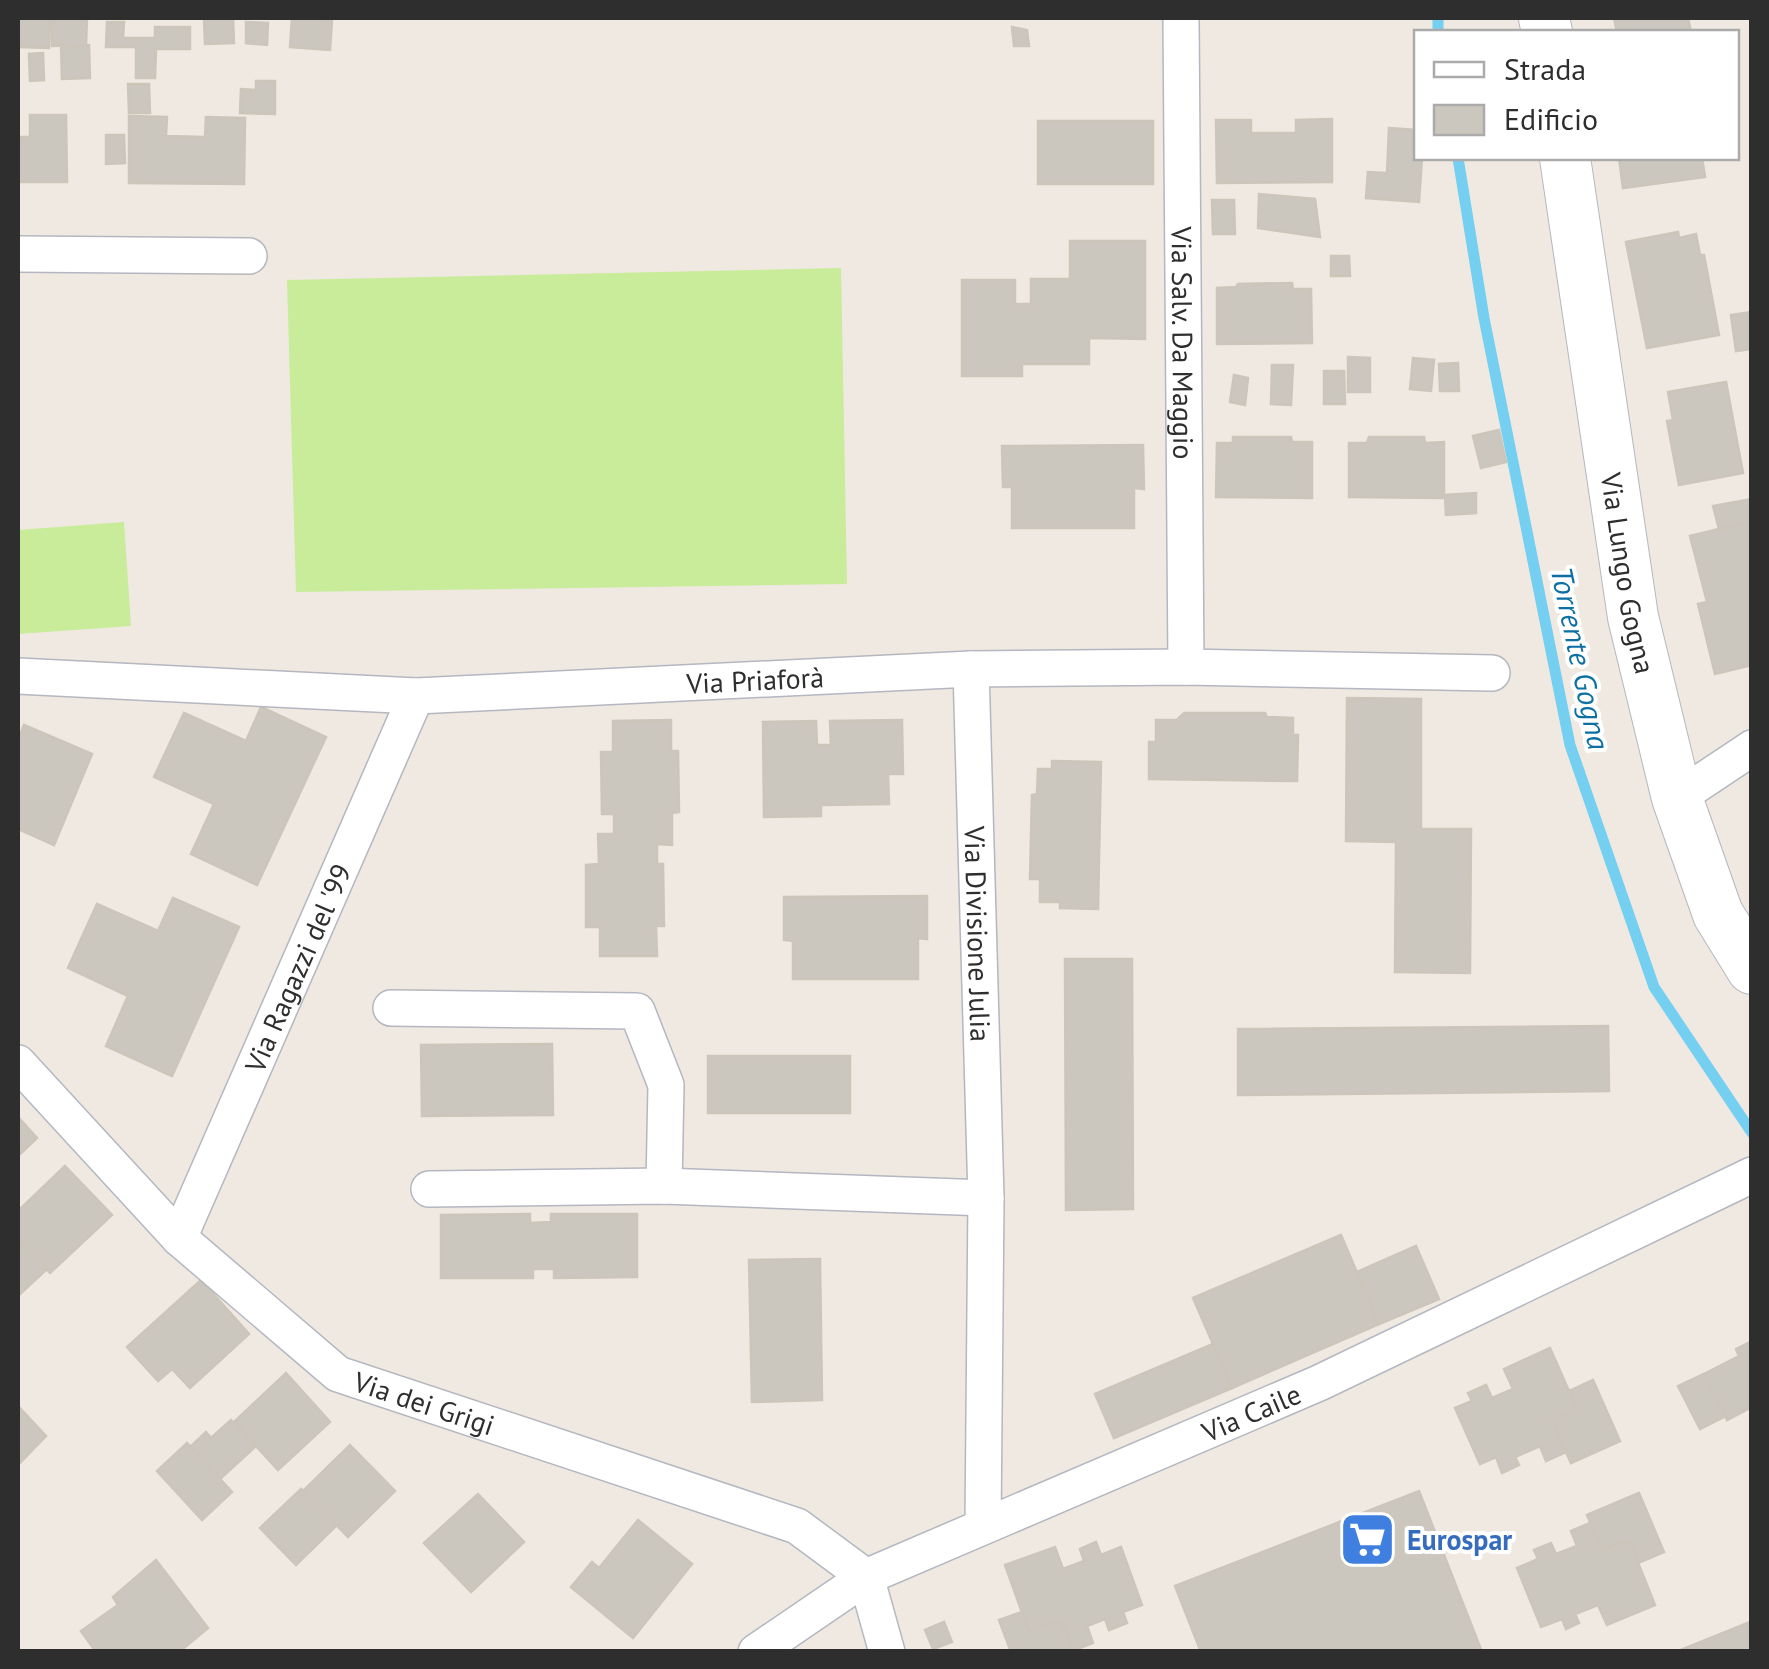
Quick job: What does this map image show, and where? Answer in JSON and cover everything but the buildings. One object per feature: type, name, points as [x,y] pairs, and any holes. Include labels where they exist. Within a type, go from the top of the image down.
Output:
[{"type":"street","name":"Via Salv. Da Maggio","points":[[1181,18],[1186,668]]},
{"type":"street","name":"Via Lungo Gogna","points":[[1566,160],[1633,617],[1677,798],[1718,914],[1752,969]]},
{"type":"street","points":[[18,254],[248,256]]},
{"type":"street","name":"Via Priaforà","points":[[18,676],[416,696],[970,669],[1492,673]]},
{"type":"street","name":"Via Divisione Julia","points":[[970,669],[986,1198],[984,1526]]},
{"type":"street","name":"Via Ragazzi del '99","points":[[179,1238],[416,696]]},
{"type":"street","points":[[1677,798],[1752,748]]},
{"type":"street","points":[[391,1008],[637,1011],[666,1085],[664,1186]]},
{"type":"street","name":"Via dei Grigi","points":[[18,1063],[179,1238],[338,1374],[797,1526],[866,1577]]},
{"type":"street","name":"Via Caile","points":[[756,1652],[866,1577],[1319,1383],[1750,1175]]},
{"type":"street","points":[[429,1188],[664,1186],[986,1198]]},
{"type":"street","points":[[866,1577],[887,1652]]},
{"type":"green space","points":[[841,268],[847,584],[296,592],[287,280]]},
{"type":"green space","points":[[124,522],[131,626],[18,634],[18,530]]},
{"type":"waterway","name":"Torrente Gogna","points":[[1438,18],[1438,30]]},
{"type":"waterway","name":"Torrente Gogna","points":[[1458,160],[1484,318],[1570,745],[1654,987],[1752,1133]]},
{"type":"place","name":"Eurospar","points":[[1368,1539]]}]
